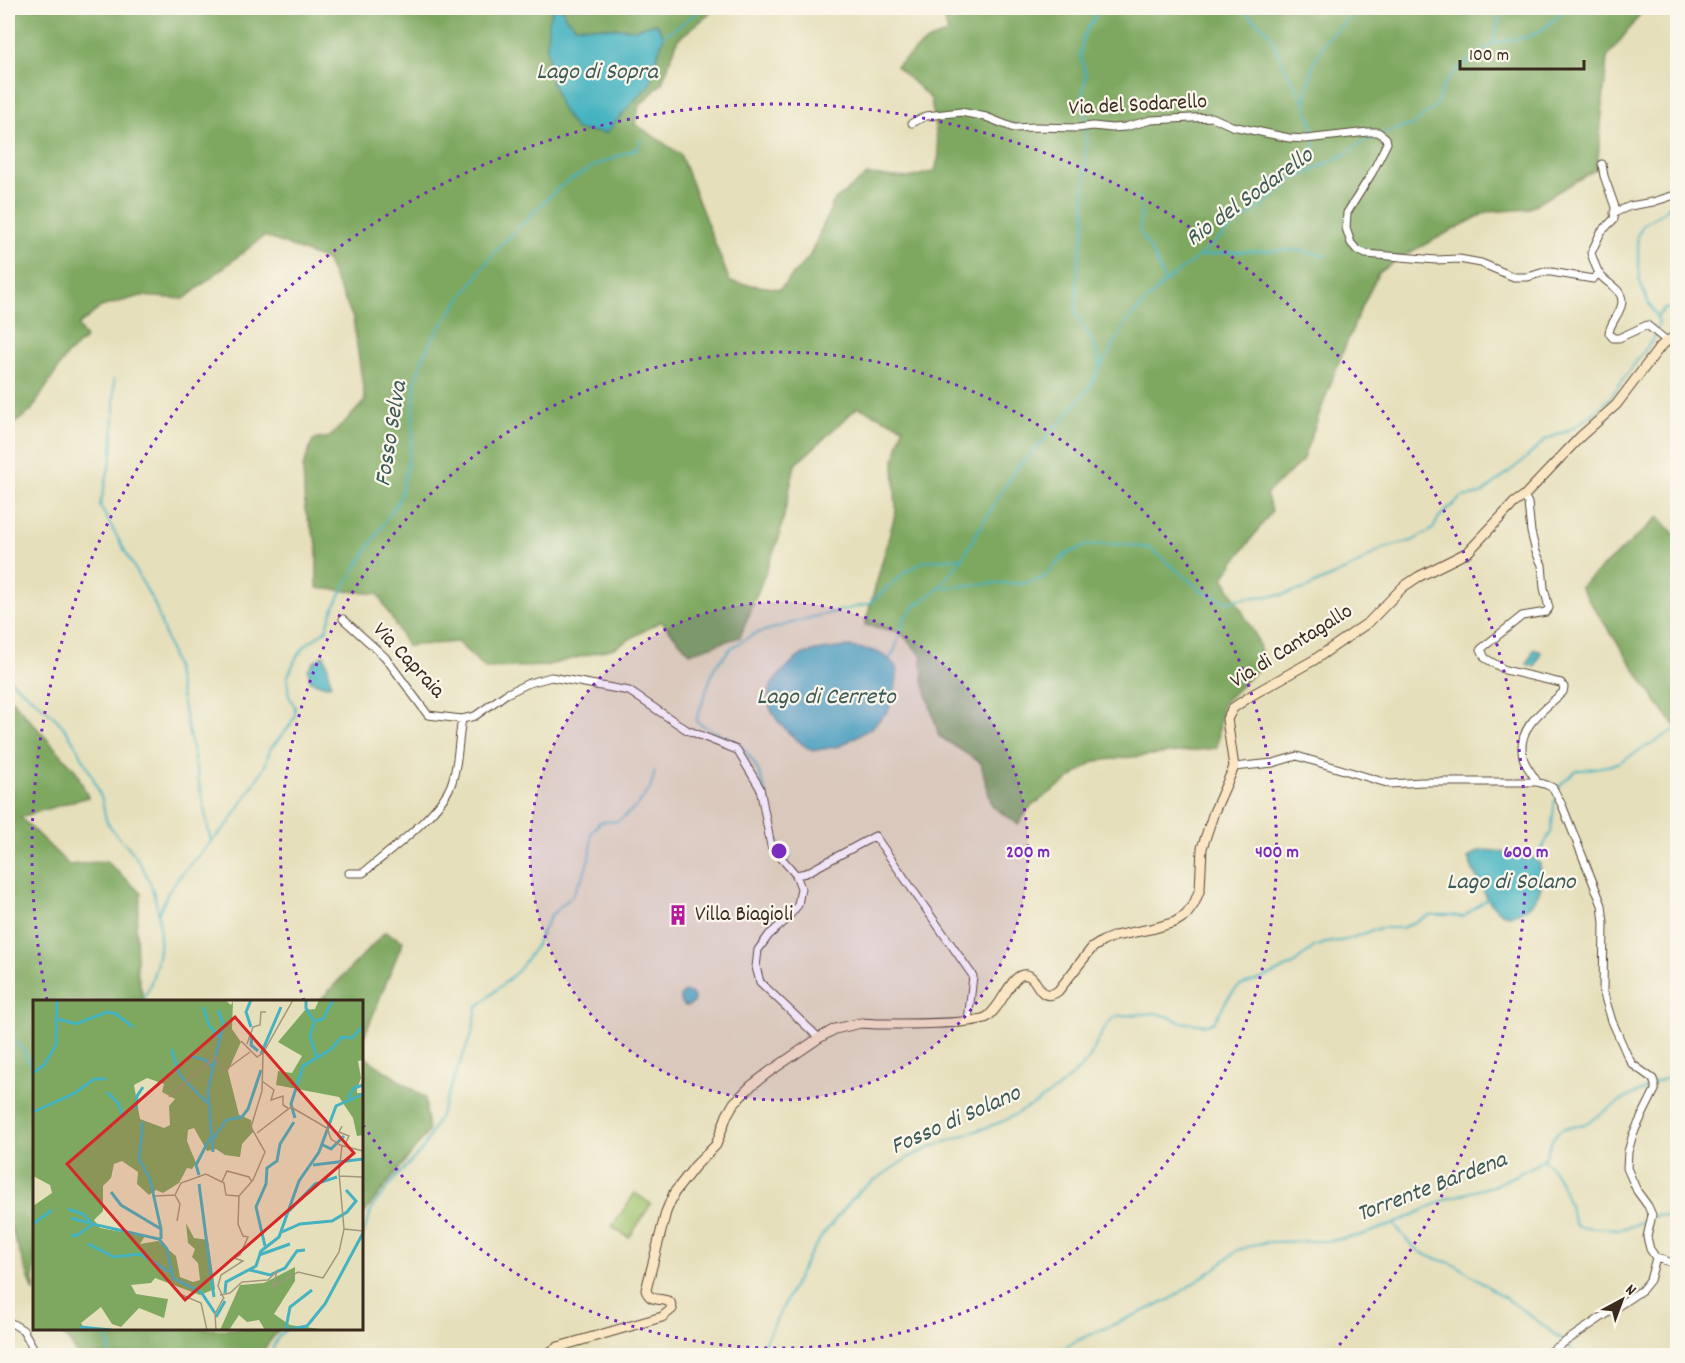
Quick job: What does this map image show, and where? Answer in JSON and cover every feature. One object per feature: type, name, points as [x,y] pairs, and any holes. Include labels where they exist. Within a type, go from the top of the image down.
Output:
[{"type":"street","name":"Via del Sodarello","points":[[912,123],[926,116],[961,112],[986,117],[1014,128],[1078,129],[1093,126],[1119,128],[1151,120],[1212,117],[1232,126],[1289,138],[1306,139],[1378,132],[1386,138],[1387,143],[1372,173],[1347,213],[1346,228],[1351,243],[1357,250],[1366,254],[1436,260],[1459,259],[1481,263],[1514,277],[1528,277],[1551,272],[1593,279],[1599,273]]},
{"type":"street","points":[[1602,164],[1615,207],[1614,219],[1601,232],[1592,254],[1599,273],[1619,291],[1622,298],[1622,305],[1608,333],[1612,338],[1619,338],[1647,325],[1663,338]]},
{"type":"street","points":[[1614,213],[1630,206],[1653,202],[1677,194]]},
{"type":"street","name":"Via di Cantagallo","points":[[1234,767],[1227,719],[1233,708],[1252,694],[1314,660],[1369,622],[1403,587],[1468,552],[1581,436],[1616,405],[1660,347],[1663,338],[1677,335]]},
{"type":"street","points":[[1524,496],[1528,503],[1536,552],[1542,564],[1549,608],[1546,612],[1522,616],[1481,649],[1485,658],[1505,670],[1561,683],[1564,687],[1563,692],[1534,718],[1524,735],[1522,751],[1524,760],[1537,782]]},
{"type":"street","name":"Via Capraia","points":[[343,619],[385,657],[428,715],[462,719],[475,716],[514,690],[551,677],[629,691],[687,730],[737,750],[760,788],[771,846],[796,875]]},
{"type":"street","points":[[349,873],[363,873],[432,813],[446,795],[452,784],[459,757],[462,719]]},
{"type":"street","points":[[544,1356],[558,1347],[662,1317],[672,1309],[670,1302],[651,1298],[646,1290],[666,1212],[674,1193],[695,1166],[716,1145],[727,1115],[743,1093],[769,1072],[836,1029],[861,1023],[980,1020],[997,1009],[1015,979],[1021,975],[1032,978],[1042,992],[1053,995],[1058,992],[1092,948],[1104,940],[1175,922],[1186,915],[1194,904],[1200,889],[1202,848],[1234,767],[1274,763],[1298,756],[1390,784],[1537,782],[1554,788],[1602,905],[1603,991],[1612,1021],[1632,1064],[1654,1082],[1655,1090],[1633,1134],[1627,1168],[1637,1191],[1652,1215],[1647,1237],[1650,1249],[1656,1258],[1677,1266]]},
{"type":"street","points":[[819,1038],[760,981],[756,968],[758,950],[798,905],[801,888],[796,875],[806,873],[875,836],[973,976],[968,1021]]},
{"type":"street","points":[[1544,1356],[1642,1290],[1650,1280],[1656,1258]]},
{"type":"street","points":[[8,1321],[23,1330],[38,1356]]},
{"type":"green space","points":[[8,8],[554,8],[548,22],[633,102],[650,84],[654,65],[656,23],[635,29],[576,26],[565,17],[562,9],[555,8],[714,8],[678,39],[662,83],[639,106],[635,124],[680,154],[730,282],[780,289],[809,257],[834,201],[867,175],[909,178],[935,171],[939,155],[931,99],[896,66],[927,41],[948,33],[942,8],[1645,8],[1607,58],[1597,169],[1528,209],[1487,212],[1399,258],[1378,274],[1336,369],[1302,461],[1266,494],[1272,511],[1223,577],[1257,638],[1264,663],[1222,704],[1217,748],[1095,761],[1030,807],[1018,824],[992,806],[981,763],[939,736],[923,681],[922,656],[900,632],[865,625],[896,511],[894,463],[903,427],[858,407],[795,465],[779,538],[740,637],[690,653],[661,621],[614,648],[545,666],[485,668],[457,642],[407,646],[378,594],[317,588],[317,544],[305,510],[303,467],[313,440],[330,437],[365,401],[353,318],[326,260],[264,236],[184,299],[141,296],[101,307],[78,326],[86,338],[66,356],[31,411],[8,428]]},
{"type":"green space","points":[[1659,517],[1677,537],[1677,727],[1665,714],[1580,587]]},
{"type":"green space","points":[[8,696],[76,771],[88,797],[20,817],[69,865],[106,861],[141,893],[136,926],[137,972],[144,1000],[33,1000],[33,1289],[8,1220]]},
{"type":"green space","points":[[385,932],[403,941],[363,1040],[363,1000],[321,1000]]},
{"type":"green space","points":[[363,1056],[425,1098],[428,1132],[363,1215]]},
{"type":"green space","points":[[635,1193],[651,1204],[629,1238],[612,1227]]},
{"type":"green space","points":[[59,1330],[278,1330],[259,1356],[77,1355]]},
{"type":"water","name":"Lago di Sopra","points":[[554,8],[563,9],[565,17],[576,26],[635,29],[656,23],[664,36],[650,84],[606,133],[576,130],[561,108],[551,80],[547,49],[548,21]]},
{"type":"water","name":"Lago di Cerreto","points":[[850,647],[872,650],[883,655],[898,670],[895,691],[888,711],[870,729],[840,746],[812,751],[776,718],[769,704],[770,688],[786,668],[804,654]]},
{"type":"water","points":[[1534,649],[1541,652],[1535,667],[1527,664]]},
{"type":"water","points":[[324,655],[331,684],[326,686],[310,681],[308,669]]},
{"type":"water","name":"Lago di Solano","points":[[1481,850],[1532,857],[1540,864],[1540,889],[1527,908],[1517,913],[1507,914],[1502,913],[1492,904],[1468,858]]},
{"type":"water","points":[[687,992],[692,994],[694,999],[692,1004],[687,1006],[682,1004],[680,999],[682,994]]},
{"type":"waterway","points":[[664,36],[704,8]]},
{"type":"waterway","name":"Rio del Sodarello","points":[[1100,8],[1083,37],[1080,56],[1086,74],[1083,95],[1086,106],[1085,226],[1078,260],[1076,314],[1095,346],[1100,367]]},
{"type":"waterway","points":[[1240,8],[1268,31],[1305,103],[1313,126],[1315,145],[1302,171],[1294,179]]},
{"type":"waterway","points":[[1305,102],[1314,62],[1328,37],[1357,8]]},
{"type":"waterway","name":"Rio del Sodarello","points":[[1384,133],[1413,125],[1436,106],[1443,86],[1455,71],[1493,44],[1503,8]]},
{"type":"waterway","points":[[1493,44],[1533,35],[1548,25],[1565,8]]},
{"type":"waterway","name":"Rio del Sodarello","points":[[890,658],[904,619],[914,607],[939,588],[962,558],[1015,470],[1063,420],[1089,388],[1130,318],[1165,282],[1293,180],[1346,154],[1376,135]]},
{"type":"waterway","name":"Fosso Selva","points":[[211,842],[230,822],[265,766],[270,749],[289,727],[295,716],[295,707],[289,696],[287,678],[297,656],[306,645],[326,630],[345,585],[400,498],[412,441],[415,381],[425,352],[438,330],[496,250],[559,187],[594,166],[638,148],[641,140]]},
{"type":"waterway","points":[[1139,196],[1140,231],[1165,282]]},
{"type":"waterway","points":[[1657,317],[1640,282],[1637,236],[1644,224],[1666,210],[1678,196]]},
{"type":"waterway","points":[[1201,256],[1232,252],[1299,250],[1326,256]]},
{"type":"waterway","points":[[941,588],[996,583],[1022,584],[1043,578],[1065,555],[1087,545],[1121,544],[1150,548],[1203,592],[1227,602],[1281,595],[1304,589],[1358,564],[1381,549],[1412,541],[1433,529],[1439,517],[1462,497],[1481,494],[1545,440],[1567,431],[1588,418],[1608,400],[1656,335],[1659,323],[1657,317],[1664,309],[1678,308]]},
{"type":"waterway","name":"Fosso Selva","points":[[114,379],[112,455],[100,506],[155,605],[175,666],[211,842],[168,892],[159,913]]},
{"type":"waterway","points":[[790,860],[775,836],[765,790],[752,760],[736,743],[696,721],[714,668],[731,648],[754,634],[869,604],[904,573],[924,561],[962,558]]},
{"type":"waterway","name":"Fosso Selva","points":[[8,678],[54,717],[70,736],[93,778],[102,800],[107,822],[131,850],[151,886],[157,905],[159,944],[151,983],[143,1000]]},
{"type":"waterway","name":"Fosso di Solano","points":[[1558,791],[1560,785],[1575,771],[1620,762],[1678,728]]},
{"type":"waterway","points":[[363,1234],[372,1208],[397,1176],[423,1149],[441,1113],[473,1030],[477,1007],[519,970],[535,947],[551,915],[571,897],[584,874],[591,851],[591,833],[600,822],[618,821],[635,808],[650,789],[655,771]]},
{"type":"waterway","name":"Fosso di Solano","points":[[1535,861],[1551,832],[1555,799]]},
{"type":"waterway","name":"Fosso di Solano","points":[[757,1356],[808,1257],[824,1233],[859,1191],[906,1159],[931,1147],[1004,1121],[1038,1102],[1083,1066],[1112,1019],[1117,1016],[1156,1013],[1180,1022],[1208,1025],[1214,1022],[1228,998],[1240,986],[1292,965],[1314,947],[1346,940],[1380,928],[1402,928],[1430,915],[1463,917],[1488,898]]},
{"type":"waterway","points":[[8,1035],[22,1048],[33,1068]]},
{"type":"waterway","name":"Torrente Bardena","points":[[1051,1356],[1074,1342],[1171,1299],[1238,1250],[1270,1242],[1328,1241],[1358,1236],[1394,1224],[1449,1198],[1493,1186],[1534,1166],[1543,1159],[1553,1138],[1560,1130],[1585,1124],[1653,1083],[1678,1075]]},
{"type":"waterway","points":[[1543,1159],[1555,1173],[1575,1224],[1579,1227],[1620,1229],[1633,1226],[1648,1218]]},
{"type":"waterway","points":[[1654,1217],[1658,1215],[1678,1219]]},
{"type":"waterway","points":[[1394,1224],[1416,1249],[1430,1257],[1458,1266],[1562,1340]]},
{"type":"waterway","name":"Fosso Selva","points":[[105,1330],[111,1356]]},
{"type":"waterway","points":[[269,1356],[278,1337],[285,1330]]},
{"type":"waterway","points":[[1566,1344],[1578,1356]]},
{"type":"waterway","points":[[1291,1356],[1309,1347],[1345,1352],[1352,1356]]},
{"type":"place","name":"Villa Biagioli","points":[[678,915]]}]
